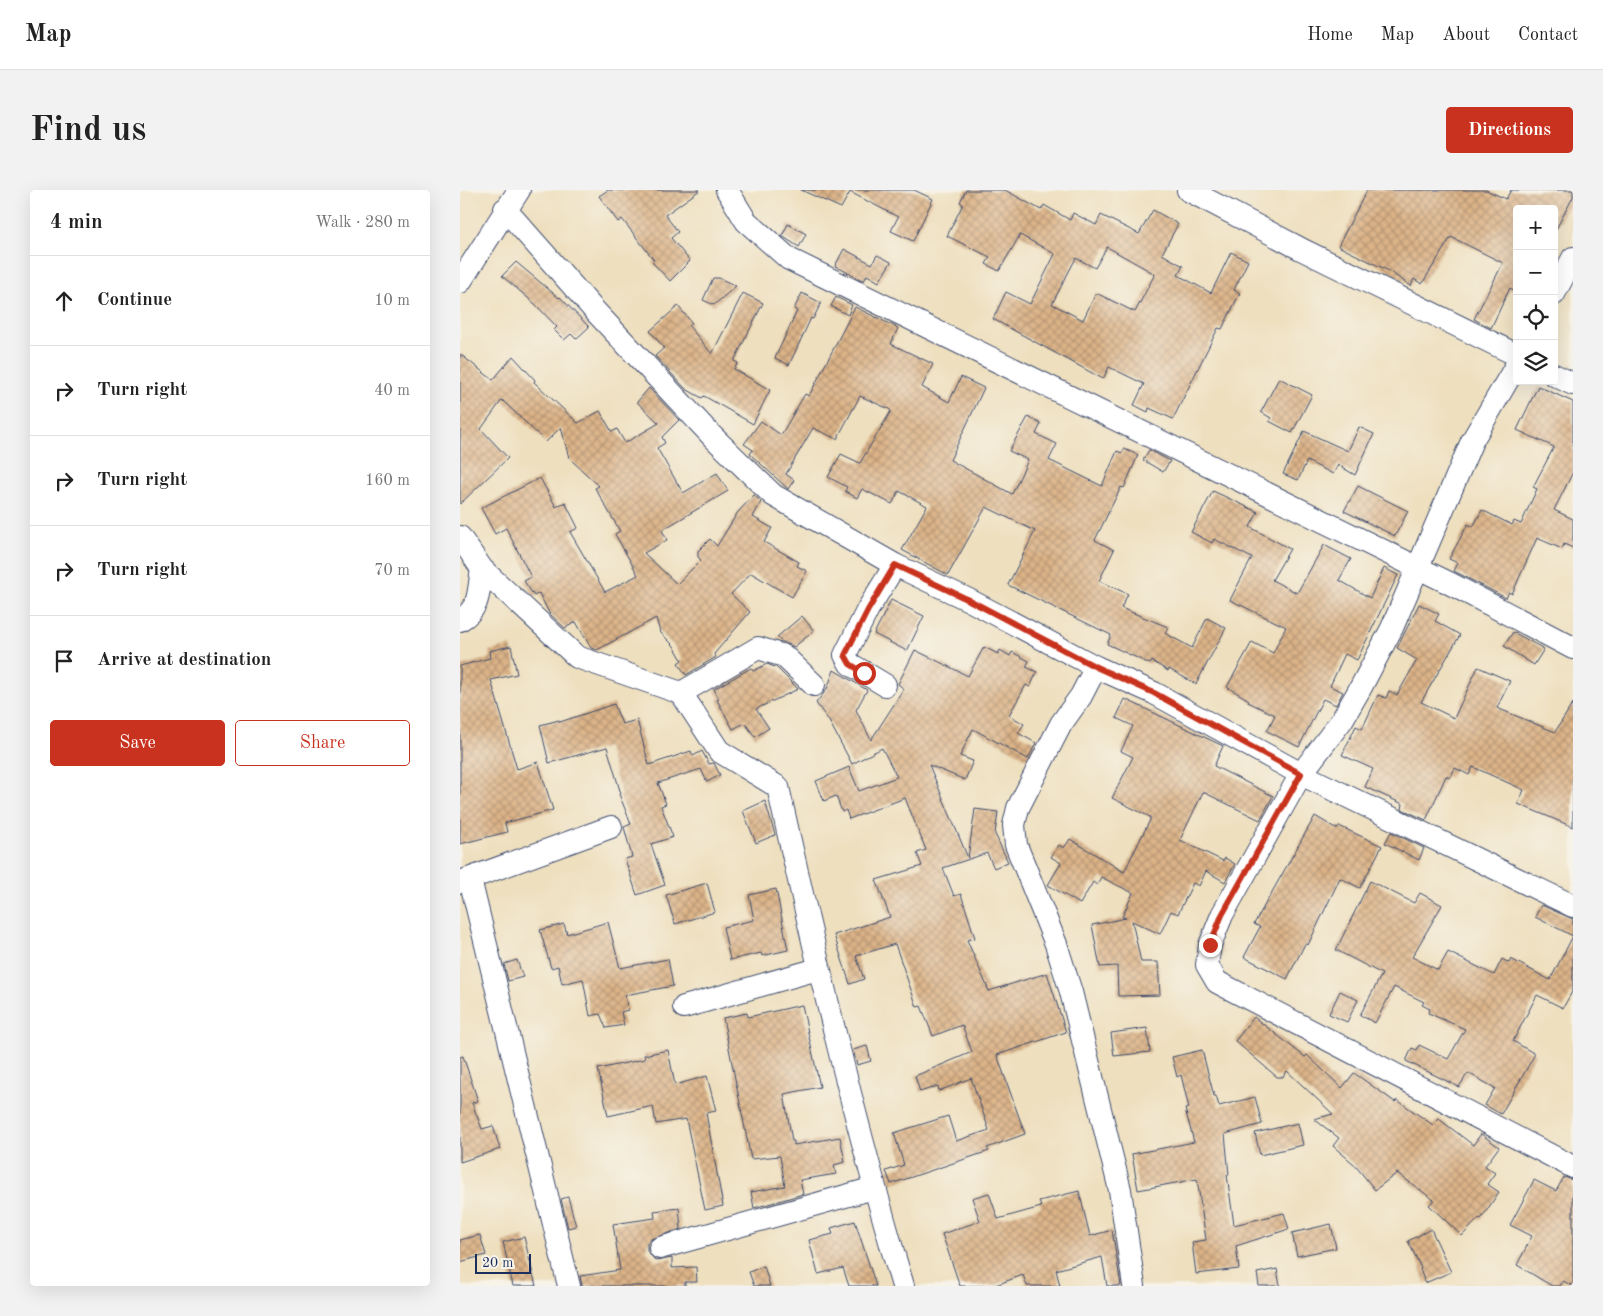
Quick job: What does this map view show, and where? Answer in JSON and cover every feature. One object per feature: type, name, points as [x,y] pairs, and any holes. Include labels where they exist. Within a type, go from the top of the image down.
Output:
[{"type":"street","points":[[460,282],[518,190]]},
{"type":"street","points":[[727,190],[746,221],[789,259],[1573,648]]},
{"type":"street","points":[[1188,190],[1301,249],[1513,353]]},
{"type":"street","points":[[505,209],[594,311],[692,416],[773,495],[895,565],[969,600],[1096,667],[1154,693],[1301,774],[1573,906]]},
{"type":"street","points":[[1558,286],[1573,258]]},
{"type":"street","points":[[1513,371],[1472,441],[1392,628],[1361,688],[1342,720],[1301,774],[1222,915],[1210,945],[1207,965],[1217,982],[1573,1167]]},
{"type":"street","points":[[1558,377],[1573,384]]},
{"type":"street","points":[[460,537],[482,569],[577,657],[681,693],[719,752],[778,787],[818,969],[874,1188],[902,1286]]},
{"type":"street","points":[[885,685],[850,664],[845,655],[868,610],[895,565]]},
{"type":"street","points":[[460,620],[472,614],[476,604],[482,569]]},
{"type":"street","points":[[681,693],[758,648],[784,656],[814,685]]},
{"type":"street","points":[[1096,667],[1081,696],[1061,724],[1018,808],[1014,824],[1016,845],[1056,944],[1071,992],[1120,1190],[1134,1286]]},
{"type":"street","points":[[569,1286],[465,880],[611,827]]},
{"type":"street","points":[[684,1007],[818,969]]},
{"type":"street","points":[[660,1248],[874,1188]]},
{"type":"building","points":[[608,190],[700,190],[665,215],[678,232],[671,238],[690,261],[670,281],[652,262],[654,260],[622,219],[618,222],[599,196]]},
{"type":"building","points":[[801,190],[914,190],[933,199],[913,241],[891,231],[898,217],[850,192],[841,208]]},
{"type":"building","points":[[966,190],[1005,190],[1041,210],[1044,205],[1070,220],[1073,213],[1096,225],[1101,215],[1139,234],[1153,210],[1178,224],[1162,254],[1183,266],[1178,275],[1211,293],[1231,252],[1248,261],[1234,290],[1240,293],[1222,329],[1218,328],[1173,419],[1149,408],[1148,412],[1134,405],[1144,384],[1109,367],[1103,379],[993,319],[1006,292],[1030,304],[1055,254],[1020,235],[999,271],[986,264],[990,257],[947,236],[963,204],[960,202]],"holes":[[[1107,247],[1155,274],[1135,312],[1096,293],[1083,320],[1052,304],[1076,258],[1095,268]]]},
{"type":"building","points":[[1367,190],[1486,190],[1506,199],[1511,190],[1573,190],[1573,197],[1558,225],[1558,205],[1513,205],[1513,290],[1510,288],[1491,328],[1474,319],[1503,263],[1451,237],[1422,284],[1414,279],[1411,286],[1387,270],[1338,246]]},
{"type":"building","points":[[788,224],[806,234],[799,247],[782,236]]},
{"type":"building","points":[[844,249],[872,264],[877,255],[891,262],[879,282],[867,275],[864,281],[835,266]]},
{"type":"building","points":[[516,262],[560,297],[589,327],[576,339],[571,334],[564,340],[554,330],[557,327],[535,304],[502,276]]},
{"type":"building","points":[[713,278],[719,278],[736,286],[714,305],[703,300]]},
{"type":"building","points":[[743,293],[763,303],[734,361],[738,363],[734,369],[770,390],[753,424],[704,396],[702,398],[686,389],[655,356],[664,348],[650,331],[678,306],[692,323],[689,326],[712,354]]},
{"type":"building","points":[[802,293],[821,303],[813,319],[811,318],[789,365],[775,358],[797,311],[794,309]]},
{"type":"building","points":[[836,297],[852,305],[848,315],[831,306]]},
{"type":"building","points":[[855,307],[898,328],[891,344],[933,364],[922,387],[949,402],[961,377],[984,388],[950,460],[1012,494],[1028,460],[1009,451],[1028,417],[1041,424],[1036,434],[1057,444],[1049,460],[1102,486],[1117,451],[1122,453],[1124,449],[1138,455],[1124,488],[1121,487],[1095,540],[1114,550],[1099,581],[1128,594],[1121,608],[1168,627],[1165,633],[1192,648],[1207,618],[1226,628],[1196,684],[1152,661],[1150,664],[1107,644],[1111,635],[1008,585],[1035,531],[986,507],[948,575],[902,550],[927,506],[899,491],[892,504],[862,489],[857,498],[845,491],[847,487],[828,477],[841,454],[860,463],[891,411],[889,409],[860,396],[837,439],[813,428],[786,474],[794,480],[788,489],[750,454],[753,450],[744,444],[761,421],[781,435],[805,394],[809,396]]},
{"type":"building","points":[[460,354],[493,380],[513,356],[535,380],[534,382],[578,423],[600,411],[612,432],[617,429],[625,443],[659,423],[637,402],[649,388],[679,420],[662,437],[665,443],[657,448],[683,493],[717,473],[728,491],[662,530],[667,540],[644,553],[677,584],[701,560],[698,557],[698,551],[710,539],[717,546],[738,512],[754,495],[761,502],[753,517],[772,528],[764,542],[799,562],[797,566],[807,571],[792,597],[751,573],[731,594],[750,612],[714,654],[716,657],[686,675],[678,663],[682,660],[674,646],[660,632],[656,618],[597,650],[591,648],[576,622],[565,628],[549,613],[539,593],[534,596],[524,581],[531,577],[506,528],[495,534],[481,508],[540,478],[556,507],[565,502],[578,528],[570,532],[605,592],[638,575],[615,534],[620,531],[595,488],[599,486],[569,458],[561,427],[546,442],[502,400],[481,429],[508,458],[460,504]]},
{"type":"building","points":[[1279,378],[1312,395],[1292,433],[1269,421],[1271,418],[1261,412]]},
{"type":"building","points":[[1538,386],[1573,402],[1573,472],[1554,510],[1573,519],[1573,548],[1564,544],[1562,549],[1537,538],[1512,594],[1509,592],[1506,598],[1454,571],[1458,563],[1449,559],[1468,524],[1473,527],[1482,510],[1512,525],[1514,521],[1521,524],[1537,489],[1533,487],[1554,447],[1517,430]]},
{"type":"building","points":[[1359,427],[1374,434],[1355,475],[1338,465],[1333,474],[1307,461],[1298,480],[1283,474],[1304,431],[1348,451]]},
{"type":"building","points":[[1149,450],[1170,461],[1163,472],[1143,460]]},
{"type":"building","points":[[1358,486],[1408,511],[1395,536],[1344,511]]},
{"type":"building","points":[[1213,491],[1258,512],[1250,527],[1290,549],[1272,580],[1297,593],[1324,545],[1351,559],[1339,580],[1370,598],[1384,568],[1398,575],[1357,660],[1345,654],[1330,686],[1343,692],[1336,705],[1323,699],[1299,747],[1267,731],[1275,715],[1248,702],[1249,700],[1227,687],[1252,642],[1273,653],[1286,627],[1230,600],[1252,558],[1214,539],[1212,543],[1191,532]]},
{"type":"building","points":[[891,600],[924,616],[907,651],[874,634]]},
{"type":"building","points":[[1419,604],[1439,614],[1435,621],[1460,635],[1421,702],[1454,718],[1478,667],[1510,681],[1497,708],[1555,732],[1573,703],[1573,827],[1518,804],[1524,790],[1473,767],[1469,775],[1455,768],[1450,778],[1446,776],[1426,820],[1402,809],[1403,804],[1365,787],[1373,769],[1342,755],[1356,726],[1362,729],[1378,695],[1386,698],[1389,691],[1397,695],[1417,660],[1397,648]]},
{"type":"building","points":[[802,616],[814,631],[794,647],[777,637]]},
{"type":"building","points":[[1513,632],[1544,649],[1534,665],[1504,646]]},
{"type":"building","points":[[511,646],[517,674],[491,680],[517,769],[538,762],[553,810],[505,823],[507,832],[460,844],[460,666],[490,658],[489,651]]},
{"type":"building","points":[[984,647],[998,654],[1000,650],[1010,656],[1012,652],[1029,661],[1026,667],[1037,672],[1030,687],[1026,685],[1009,715],[1024,724],[1018,733],[1036,743],[1028,759],[973,729],[960,756],[973,761],[965,780],[929,765],[968,858],[975,809],[998,812],[995,834],[1008,862],[994,868],[987,853],[943,868],[954,896],[961,894],[975,938],[967,940],[989,991],[1047,973],[1066,1032],[997,1055],[1025,1134],[987,1148],[989,1151],[891,1184],[886,1171],[904,1165],[894,1133],[948,1116],[956,1141],[989,1130],[971,1078],[939,1091],[938,1086],[920,1092],[915,1076],[972,1052],[962,1025],[933,1036],[921,1006],[917,1007],[895,944],[856,956],[864,979],[850,984],[834,935],[890,917],[876,880],[922,866],[917,853],[926,850],[905,798],[849,819],[846,810],[842,812],[836,796],[824,801],[816,781],[849,767],[859,791],[897,777],[882,748],[852,764],[829,721],[816,703],[827,689],[834,670],[867,690],[856,710],[871,740],[904,689],[898,684],[915,650],[968,676]]},
{"type":"building","points":[[767,664],[777,668],[798,689],[756,709],[769,728],[755,737],[745,723],[733,729],[717,700],[719,699],[714,689],[751,668],[753,671]]},
{"type":"building","points":[[1125,699],[1223,746],[1214,766],[1273,796],[1260,820],[1203,792],[1180,840],[1223,861],[1225,858],[1235,864],[1225,882],[1206,871],[1199,886],[1193,883],[1178,914],[1171,911],[1160,934],[1132,921],[1141,962],[1158,962],[1160,995],[1118,996],[1117,966],[1100,967],[1092,925],[1126,918],[1122,917],[1133,893],[1101,877],[1097,885],[1093,882],[1080,904],[1048,885],[1061,863],[1051,857],[1059,845],[1064,848],[1070,839],[1124,872],[1150,820],[1150,817],[1112,798],[1133,757],[1121,751],[1133,726],[1116,718]]},
{"type":"building","points":[[614,704],[622,724],[637,720],[649,765],[691,751],[693,756],[702,751],[709,764],[714,763],[720,775],[707,782],[701,769],[658,783],[666,804],[661,806],[673,837],[651,844],[665,885],[637,895],[625,859],[632,857],[624,827],[631,824],[619,794],[621,794],[607,747],[549,763],[540,725],[559,720],[560,722]]},
{"type":"building","points":[[765,801],[775,835],[756,843],[743,811]]},
{"type":"building","points":[[1315,816],[1337,829],[1339,826],[1382,846],[1360,888],[1340,878],[1308,945],[1305,944],[1287,979],[1244,957],[1260,927],[1254,924]]},
{"type":"building","points":[[1391,832],[1424,848],[1419,860],[1385,843]]},
{"type":"building","points":[[1370,881],[1414,903],[1420,893],[1442,905],[1412,957],[1438,970],[1448,952],[1494,975],[1502,959],[1509,963],[1511,959],[1550,980],[1573,936],[1573,990],[1563,1008],[1537,995],[1513,1041],[1535,1054],[1501,1114],[1485,1105],[1495,1088],[1468,1073],[1459,1087],[1406,1061],[1412,1048],[1417,1050],[1419,1045],[1448,1059],[1465,1029],[1428,1013],[1430,1009],[1422,1005],[1424,1002],[1394,987],[1375,1023],[1360,1015],[1382,974],[1336,950]]},
{"type":"building","points":[[707,883],[715,912],[675,924],[666,895]]},
{"type":"building","points":[[776,889],[788,950],[762,956],[761,953],[730,960],[723,927],[754,920],[749,895]]},
{"type":"building","points":[[1541,905],[1573,919],[1573,936],[1535,917]]},
{"type":"building","points":[[608,922],[620,968],[668,959],[673,986],[625,995],[628,1010],[621,1012],[624,1025],[606,1028],[600,1014],[590,1016],[583,979],[562,984],[558,966],[551,968],[540,930],[564,924],[567,934]]},
{"type":"building","points":[[517,960],[523,977],[508,981],[504,964]]},
{"type":"building","points":[[1340,991],[1358,1000],[1347,1022],[1329,1014]]},
{"type":"building","points":[[802,1005],[820,1087],[784,1094],[792,1141],[794,1141],[794,1145],[840,1137],[845,1162],[834,1165],[836,1174],[800,1180],[803,1194],[754,1208],[751,1192],[785,1186],[780,1156],[751,1159],[723,1018],[747,1013],[748,1017]]},
{"type":"building","points":[[1254,1017],[1305,1057],[1307,1055],[1342,1088],[1354,1073],[1395,1102],[1397,1100],[1433,1125],[1439,1119],[1473,1145],[1481,1134],[1499,1147],[1485,1166],[1495,1173],[1487,1184],[1499,1192],[1481,1219],[1479,1218],[1462,1236],[1429,1205],[1434,1200],[1397,1173],[1375,1190],[1354,1164],[1333,1146],[1339,1138],[1314,1119],[1333,1114],[1287,1071],[1283,1077],[1277,1077],[1235,1041]]},
{"type":"building","points":[[1147,1028],[1150,1052],[1114,1056],[1111,1033]]},
{"type":"building","points":[[867,1046],[871,1061],[857,1065],[853,1050]]},
{"type":"building","points":[[668,1050],[675,1085],[707,1076],[716,1111],[706,1113],[723,1206],[705,1210],[686,1119],[656,1124],[653,1106],[608,1116],[598,1069],[645,1059],[644,1055]]},
{"type":"building","points":[[1202,1050],[1214,1096],[1216,1096],[1219,1106],[1255,1097],[1262,1124],[1225,1134],[1229,1175],[1227,1175],[1234,1225],[1284,1213],[1289,1229],[1236,1246],[1239,1269],[1196,1274],[1192,1242],[1206,1240],[1197,1179],[1138,1190],[1132,1154],[1194,1142],[1185,1109],[1189,1108],[1181,1075],[1177,1077],[1172,1057]]},
{"type":"building","points":[[463,1056],[478,1101],[472,1103],[482,1129],[493,1126],[500,1149],[460,1162],[460,1057]]},
{"type":"building","points":[[1298,1123],[1303,1145],[1260,1155],[1255,1133]]},
{"type":"building","points":[[1564,1177],[1573,1180],[1573,1286],[1563,1281],[1560,1286],[1552,1286],[1517,1265],[1532,1236],[1510,1225],[1534,1180],[1556,1191]]},
{"type":"building","points":[[1079,1191],[1090,1236],[1112,1230],[1121,1286],[1107,1286],[1102,1257],[1056,1270],[1060,1286],[1027,1286],[1023,1275],[993,1286],[960,1286],[942,1234],[980,1221],[972,1198],[989,1193],[998,1219],[1041,1207],[1039,1201]]},
{"type":"building","points":[[568,1197],[576,1226],[568,1228],[561,1199]]},
{"type":"building","points":[[679,1208],[681,1229],[651,1239],[647,1244],[647,1251],[656,1261],[672,1258],[672,1268],[696,1267],[697,1282],[685,1282],[685,1286],[582,1286],[580,1276],[620,1270],[613,1224],[655,1218],[654,1211]]},
{"type":"building","points":[[855,1221],[876,1286],[849,1286],[843,1268],[818,1274],[809,1240],[833,1234],[831,1228]]},
{"type":"building","points":[[1331,1224],[1336,1248],[1297,1256],[1292,1233]]},
{"type":"building","points":[[1431,1229],[1451,1272],[1425,1283],[1421,1268],[1408,1241]]},
{"type":"building","points":[[480,1235],[486,1255],[460,1262],[460,1240]]},
{"type":"building","points":[[524,1237],[536,1286],[513,1286],[503,1242]]},
{"type":"building","points":[[764,1266],[770,1286],[754,1286],[749,1272]]},
{"type":"building","points":[[1277,1269],[1280,1286],[1259,1286],[1257,1273]]},
{"type":"route","points":[[864,673],[850,664],[845,655],[868,610],[895,565],[969,600],[1096,667],[1154,693],[1301,774],[1222,915],[1210,945]]}]
